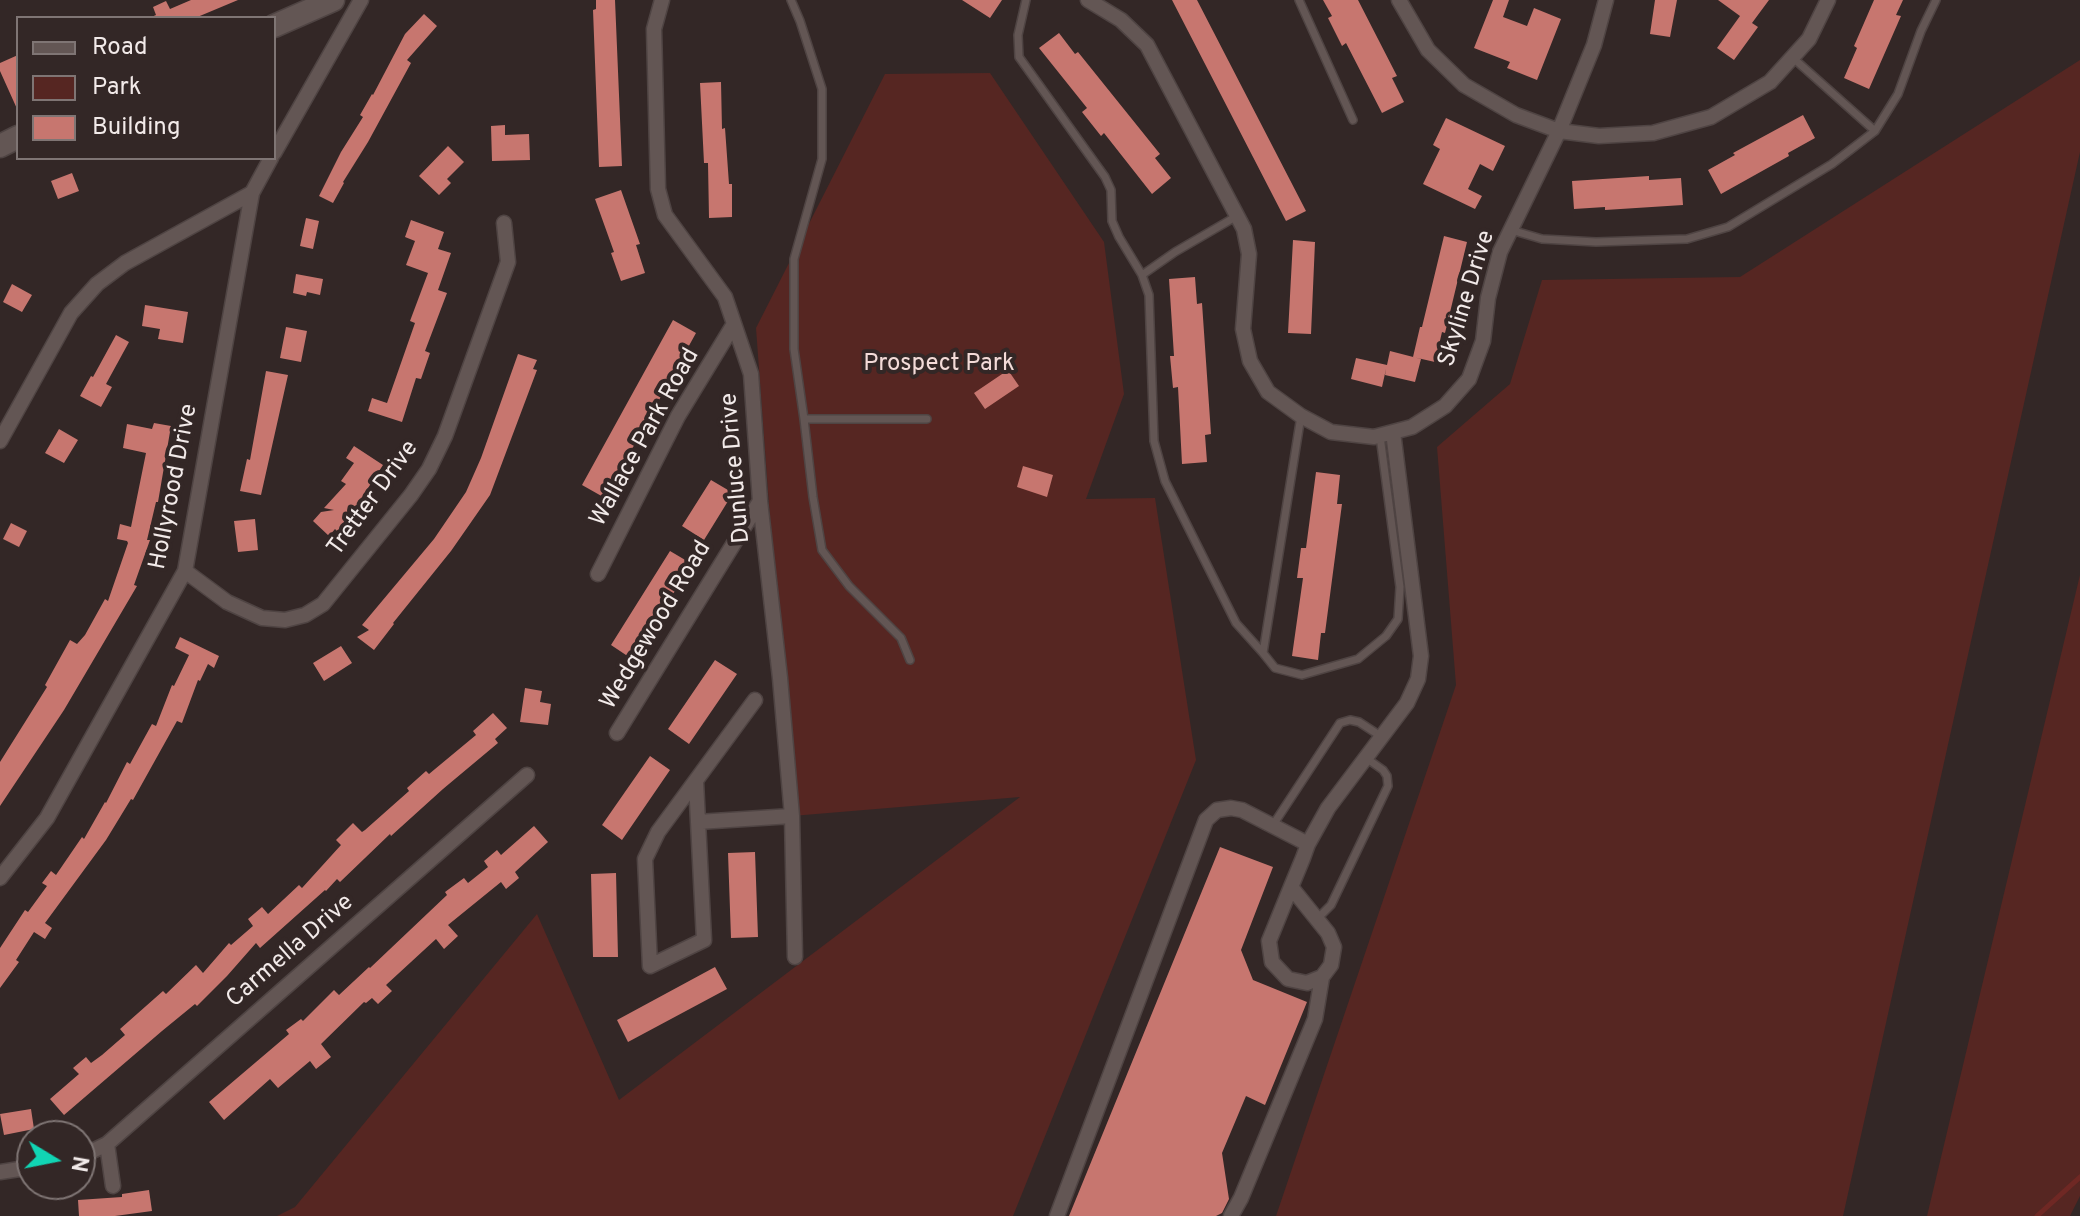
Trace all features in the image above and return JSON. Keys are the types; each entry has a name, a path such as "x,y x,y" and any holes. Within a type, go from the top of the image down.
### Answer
{"street":[{"path":"276,25 333,0"},
{"name":"Hollyrood Drive","path":"276,151 361,0"},
{"name":"Dunluce Drive","path":"662,0 654,29 658,189 665,215 725,297 751,374 760,501 792,816 795,957"},
{"name":"Skyline Drive","path":"1088,0 1121,20 1147,45 1244,229 1249,254 1243,329 1250,361 1268,392 1301,416 1331,432 1374,437 1412,427 1445,406 1469,379 1483,341 1488,298 1500,252 1559,131 1594,45 1606,0"},
{"path":"1399,0 1428,50 1464,85 1516,115 1559,131 1599,136 1653,133 1711,117 1770,82 1809,39 1828,0"},
{"name":"Hollyrood Drive","path":"0,878 47,818 185,571 252,193 271,160"},
{"path":"0,441 71,313 97,284 125,263 252,193"},
{"name":"Tretter Drive","path":"185,571 227,602 262,618 285,620 305,615 323,604 411,495 429,469 445,436 508,262 504,223"},
{"name":"Wallace Park Road","path":"598,574 678,416 734,324"},
{"path":"1322,977 1307,983 1288,979 1272,962 1269,941 1308,844 1328,808 1407,703 1418,679 1421,656 1386,434"},
{"name":"Wedgewood Road","path":"617,733 760,501"},
{"path":"696,782 704,940 650,966 645,859 658,832 755,700"},
{"name":"Carmella Drive","path":"96,1149 107,1144 527,775"},
{"path":"1057,1216 1206,820 1217,810 1242,810 1308,844"},
{"path":"698,822 792,816"},
{"path":"1231,1216 1315,1019 1322,977 1331,965 1334,947 1328,933 1291,887"},
{"path":"107,1144 113,1186"}],"lane":[{"path":"791,0 822,89 822,159 794,259 794,349 822,550 849,586 901,638 910,660"},
{"path":"1026,0 1018,35 1019,57 1105,177 1111,190 1112,221 1142,275 1149,295 1154,441 1165,481 1236,623 1275,668 1302,675 1358,659 1386,636 1398,619 1400,587 1386,434"},
{"path":"1299,0 1353,120"},
{"path":"1511,230 1542,239 1596,242 1687,239 1728,227 1832,164 1875,131 1898,94 1936,0"},
{"path":"1792,57 1875,131"},
{"path":"1142,275 1237,216"},
{"path":"1263,653 1301,416"},
{"path":"804,419 927,419"},
{"path":"1272,826 1340,723 1350,720 1359,722 1382,737"},
{"path":"1317,919 1331,905 1388,786 1383,770 1366,758"}],"green space":[{"path":"2080,60 2080,152 1843,1216 1276,1216 1456,685 1437,447 1510,384 1542,280 1740,277"},
{"name":"Prospect Park","path":"990,73 1104,242 1124,394 1086,499 1155,498 1196,760 1013,1216 277,1216 295,1207 537,914 619,1100 1020,797 792,816 756,328 885,74"},
{"path":"2080,575 2080,1196 2070,1216 1927,1216"}],"building":[{"path":"191,0 238,0 200,16 154,16 156,15 153,7 166,1 170,9"},
{"path":"596,0 615,0 622,166 599,167 593,10 596,9"},
{"path":"962,0 1002,0 990,18"},
{"path":"1172,0 1197,0 1306,211 1286,221"},
{"path":"1323,0 1358,0 1397,76 1392,78 1404,102 1382,113 1346,43 1342,46"},
{"path":"1493,0 1509,0 1503,17 1527,26 1534,8 1561,19 1537,80 1507,68 1510,62 1474,48"},
{"path":"1655,0 1677,0 1670,37 1650,34"},
{"path":"1718,0 1769,0 1752,23 1758,27 1734,60 1717,48 1740,16"},
{"path":"1874,0 1903,0 1896,15 1901,16 1869,89 1844,78"},
{"path":"424,14 437,26 407,60 411,63 333,203 319,196 405,34"},
{"path":"1059,33 1075,54 1078,52 1160,154 1155,158 1171,178 1152,194 1104,133 1101,136 1082,112 1087,108 1039,48"},
{"path":"16,56 16,107 0,71 0,63"},
{"path":"721,82 722,129 725,128 729,184 732,184 732,217 709,218 708,163 704,163 700,83"},
{"path":"1803,115 1815,138 1721,194 1708,170"},
{"path":"1446,118 1505,146 1493,171 1480,164 1468,189 1482,196 1475,209 1423,184 1440,149 1433,145"},
{"path":"505,125 505,135 529,134 530,160 492,161 491,126"},
{"path":"448,146 464,162 447,179 451,183 439,195 419,176"},
{"path":"72,173 79,191 58,199 51,181"},
{"path":"1649,176 1649,180 1681,178 1683,205 1574,209 1572,181"},
{"path":"621,190 640,244 636,245 645,273 621,281 595,199"},
{"path":"306,218 319,221 313,249 300,246"},
{"path":"411,220 444,232 438,249 451,253 438,290 447,293 425,351 430,353 421,379 416,378 402,422 368,411 372,398 387,403 415,323 410,321 428,273 406,265 415,241 405,237"},
{"path":"1444,236 1467,242 1435,362 1413,357"},
{"path":"1293,240 1315,242 1311,334 1288,333"},
{"path":"296,274 323,279 320,295 293,293"},
{"path":"1195,277 1197,304 1202,303 1211,434 1205,435 1207,462 1182,464 1178,387 1173,388 1170,356 1174,356 1169,279"},
{"path":"12,284 32,295 22,312 3,302"},
{"path":"145,305 188,312 183,343 158,339 160,329 142,326"},
{"path":"673,320 696,333 605,498 582,485"},
{"path":"286,327 307,331 301,362 280,358"},
{"path":"116,335 129,342 106,384 112,387 101,407 80,396"},
{"path":"1390,351 1421,359 1415,382 1385,375 1386,369 1382,387 1351,379 1356,358 1387,365"},
{"path":"518,354 537,360 533,369 537,370 490,495 374,650 357,637 369,630 362,625 434,539 466,492"},
{"path":"1008,370 1019,386 985,409 974,393"},
{"path":"266,371 288,375 261,495 240,491 247,459 250,460"},
{"path":"154,423 171,426 158,502 147,540 150,540 134,585 137,586 64,710 0,806 0,762 47,687 45,685 70,640 77,644 105,599 108,601 128,543 117,539 120,524 131,527 146,453 123,448 127,424 152,429"},
{"path":"59,429 78,440 64,463 45,453"},
{"path":"354,446 383,465 355,508 361,507 338,532 335,529 329,536 313,521 321,512 334,510 324,508 346,484 341,481 354,463 346,458"},
{"path":"1023,466 1053,475 1047,497 1017,487"},
{"path":"1316,472 1340,475 1337,504 1342,504 1325,633 1321,633 1318,660 1292,656 1303,578 1297,578 1301,548 1306,548"},
{"path":"711,480 733,493 704,540 682,526"},
{"path":"255,519 258,550 238,552 234,521"},
{"path":"11,523 27,531 19,547 3,539"},
{"path":"670,551 692,564 632,659 611,645"},
{"path":"180,637 219,656 214,668 208,664 198,680 182,723 177,721 133,800 45,923 52,928 45,939 34,932 16,960 19,962 0,988 0,948 25,910 28,912 47,886 42,883 51,871 56,875 82,837 84,839 127,762 130,764 152,724 156,726 172,685 189,655 175,648"},
{"path":"341,646 352,663 324,681 313,663"},
{"path":"715,660 737,674 689,744 668,729"},
{"path":"525,688 542,691 540,702 551,704 548,725 520,722"},
{"path":"493,713 507,728 495,739 498,743 390,834 340,882 337,879 260,948 256,943 197,1006 195,1004 162,1031 64,1115 50,1099 79,1074 73,1068 86,1057 91,1063 102,1055 125,1035 120,1029 163,991 166,994 196,965 203,973 229,943 231,945 253,926 248,919 262,907 268,914 299,885 302,888 341,845 336,840 353,823 362,832 365,830 409,791 407,788 426,771 429,774 476,735 473,731"},
{"path":"650,756 670,770 622,840 602,825"},
{"path":"534,826 548,842 515,872 519,878 506,889 501,882 448,925 458,936 444,949 436,939 386,985 392,991 378,1004 372,998 364,1002 321,1044 331,1057 316,1069 310,1061 278,1088 270,1079 224,1120 209,1102 289,1034 286,1030 301,1019 303,1021 334,990 339,995 370,968 447,895 445,892 464,878 468,883 488,867 484,861 497,850 501,855"},
{"path":"1220,847 1273,867 1241,950 1253,980 1307,1002 1265,1105 1246,1096 1222,1153 1229,1199 1222,1213 1216,1216 1069,1216"},
{"path":"755,852 758,937 731,938 728,853"},
{"path":"616,873 618,957 593,957 591,874"},
{"path":"715,967 727,989 628,1042 617,1020"},
{"path":"31,1109 33,1120 16,1120 16,1133 4,1135 0,1114"},
{"path":"149,1190 152,1211 115,1216 79,1216 78,1200 122,1197 122,1194"}],"waterway":[{"path":"2037,1216 2080,1177"}]}
